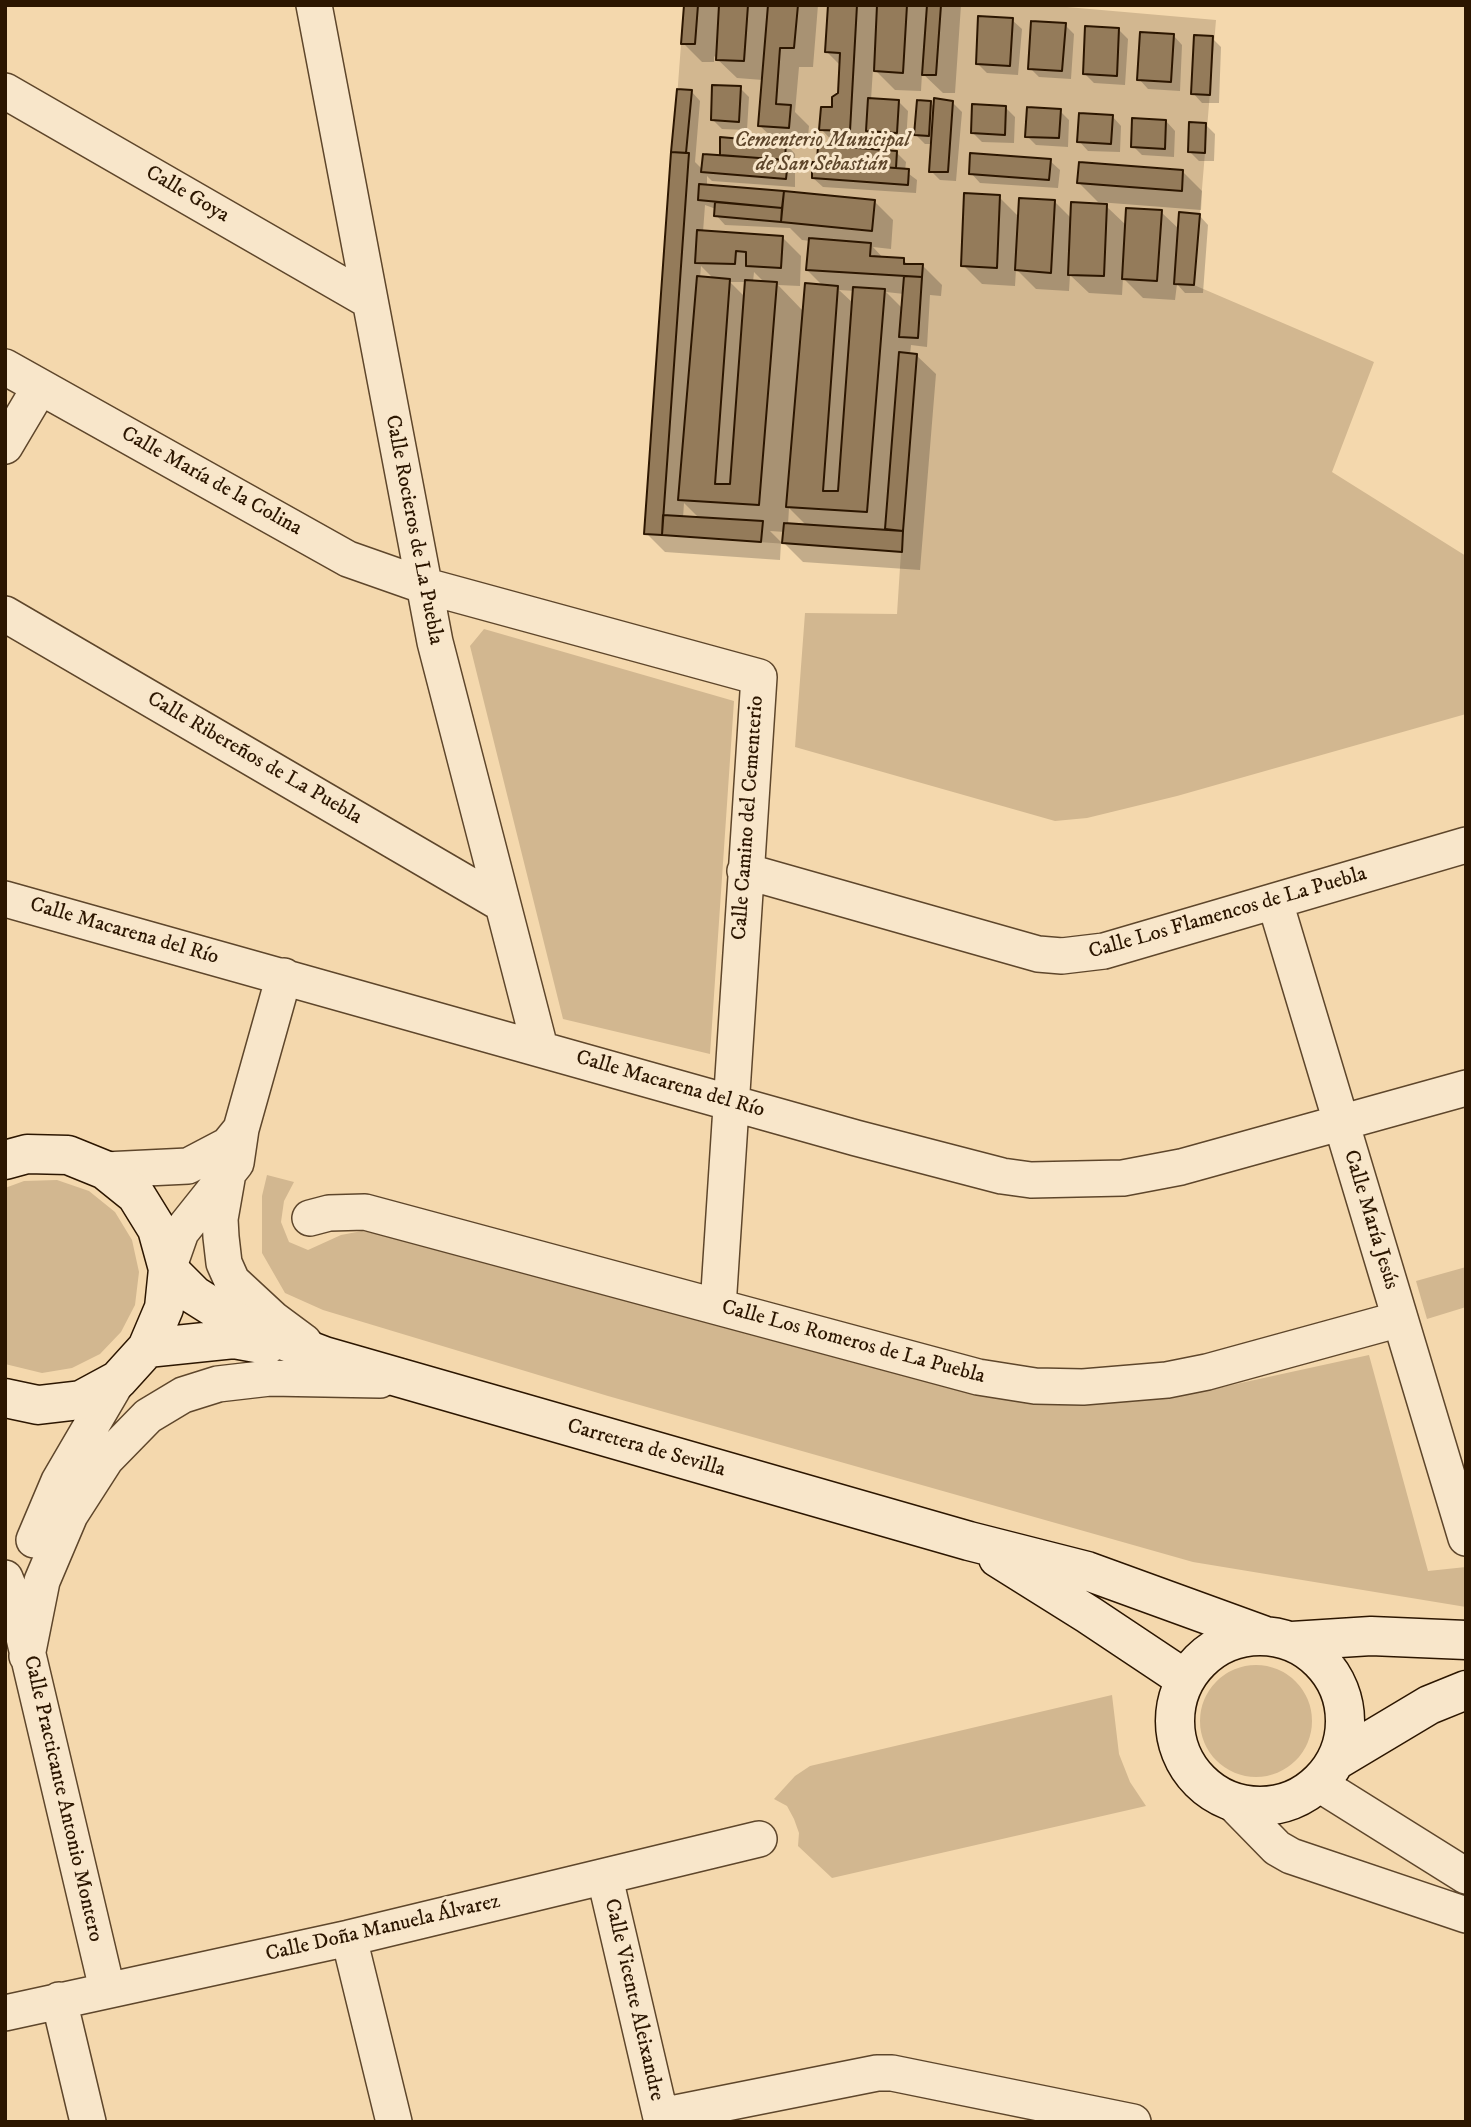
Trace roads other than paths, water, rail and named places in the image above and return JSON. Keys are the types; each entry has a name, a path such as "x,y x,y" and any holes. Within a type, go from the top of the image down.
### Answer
{"main road":[{"name":"Calle Practicante Antonio Montero","path":"5,1398 38,1405 80,1400 118,1380 147,1348 164,1308 168,1269 158,1229 136,1195 105,1170 68,1156 13,1156"},
{"name":"Carretera de Sevilla","path":"168,1269 194,1295 240,1324 324,1356"},
{"name":"Carretera de Sevilla","path":"147,1348 234,1339 324,1356 969,1541 1098,1574 1278,1638 1371,1636 1466,1640"},
{"name":"Carretera de Sevilla","path":"969,1541 1089,1615 1185,1679"},
{"path":"1328,1772 1345,1733 1344,1704 1334,1678 1316,1656 1278,1638 1239,1637 1217,1646 1199,1660 1185,1679 1175,1708 1176,1738 1186,1765 1206,1788 1232,1802 1255,1807 1278,1806 1300,1797 1328,1772 1429,1705 1466,1690"}],"street":[{"name":"Calle Rocieros de La Puebla","path":"314,5 422,585 540,1048"},
{"name":"Calle Goya","path":"5,91 368,300"},
{"name":"Calle María de la Colina","path":"5,367 348,559 422,585"},
{"path":"5,446 40,387"},
{"name":"Calle Camino del Cementerio","path":"422,585 759,677 718,1307"},
{"name":"Calle Ribereños de La Puebla","path":"5,614 502,904"},
{"name":"Calle Los Flamencos de La Puebla","path":"745,872 1038,954 1062,956 1104,951 1466,845"},
{"name":"Calle Macarena del Río","path":"5,899 731,1103 1002,1176 1031,1181 1072,1182 1135,1176 1242,1152 1466,1088"},
{"name":"Calle María Jesús","path":"1275,902 1466,1538"},
{"path":"168,1269 181,1232 227,1179 236,1163 240,1129 284,976"},
{"path":"105,1170 188,1166 228,1145 240,1129"},
{"path":"227,1179 222,1201 221,1237 224,1263 232,1281 272,1319 324,1356"},
{"name":"Calle Los Romeros de La Puebla","path":"310,1218 329,1213 365,1212 978,1377 1035,1386 1128,1384 1207,1372 1400,1319"},
{"path":"27,1656 42,1581 70,1515 106,1459 148,1416 183,1395 218,1384 271,1378 414,1381"},
{"name":"Calle Practicante Antonio Montero","path":"107,1989 20,1696 27,1656 9,1598 49,1504 118,1380"},
{"path":"1328,1772 1466,1876"},
{"path":"1232,1802 1277,1848 1291,1856 1466,1914"},
{"name":"Calle Doña Manuela Álvarez","path":"5,2014 107,1989 349,1938 759,1839"},
{"name":"Calle Vicente Aleixandre","path":"605,1878 661,2119"},
{"path":"349,1938 394,2122"},
{"path":"59,2000 88,2122"},
{"path":"661,2119 877,2073 892,2073 1133,2122"}],"park label":[{"name":"Cementerio Municipal de San Sebastián","path":"822,154"}]}
